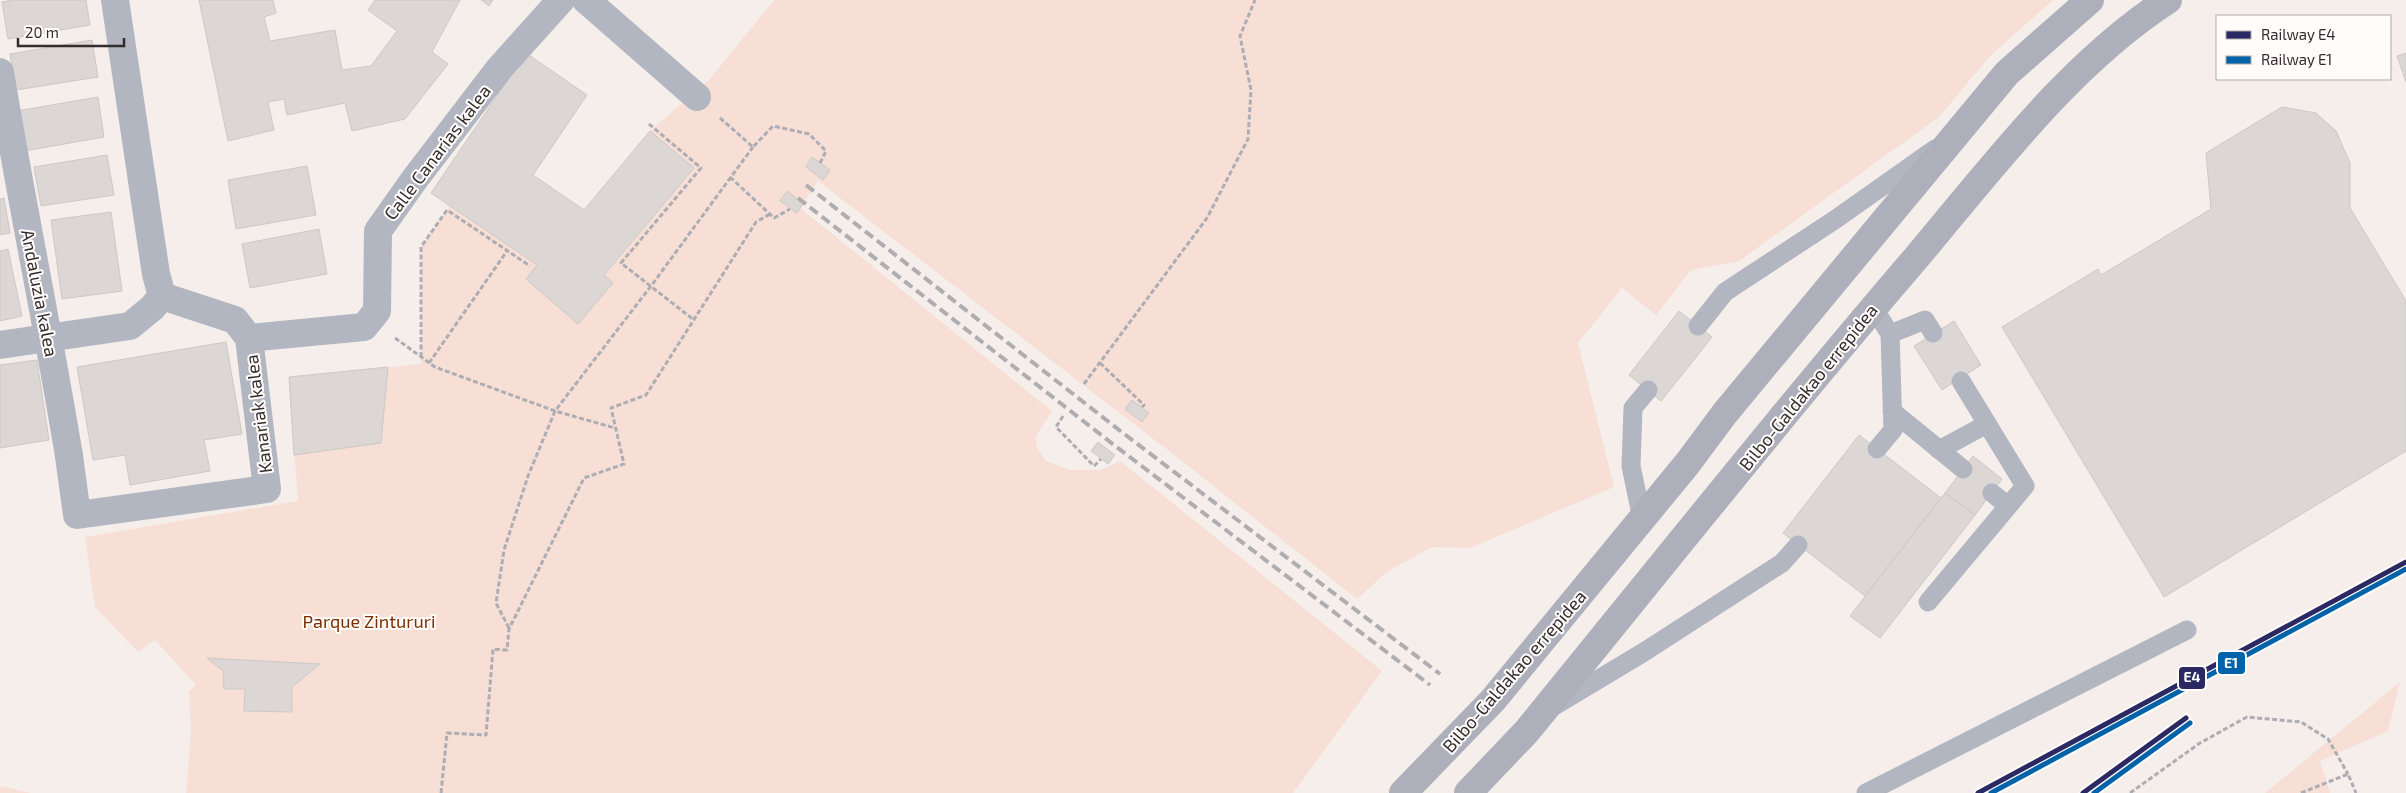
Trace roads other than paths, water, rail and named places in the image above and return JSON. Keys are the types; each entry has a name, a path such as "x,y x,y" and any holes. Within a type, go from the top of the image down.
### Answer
{"highway":[{"name":"Bilbo-Galdakao errepidea","path":"1403,793 1493,700 1642,519 1724,413 2007,73 2090,0"},
{"name":"Bilbo-Galdakao errepidea","path":"1468,793 1540,714 1873,307 2037,115 2102,52 2168,0"}],"street":[{"path":"0,345 50,336 130,326 152,308 162,296 156,274 115,0"},
{"name":"Calle Canarias kalea","path":"249,338 364,328 377,311 378,231 414,180 499,69 560,0"},
{"path":"586,0 697,97"},
{"name":"Andaluzia kalea","path":"0,72 21,199 50,336 77,515"},
{"name":"Kanariak kalea","path":"77,515 267,489 249,338 235,320 162,296"}],"lane":[{"path":"1698,326 1725,292 1836,219 1958,132"},
{"path":"1873,307 1890,334 1893,430 1877,449"},
{"path":"1890,334 1926,320 1933,333"},
{"path":"1928,602 2025,486 1961,381"},
{"path":"1642,519 1631,466 1633,408 1648,390"},
{"path":"1892,411 1963,469"},
{"path":"1940,450 1987,424"},
{"path":"1992,493 2008,506"},
{"path":"1540,714 1644,652 1782,564 1798,544"},
{"path":"1866,793 2187,630"}],"railway":[{"path":"806,185 1123,433 1440,674"},
{"path":"798,198 1114,445 1430,685"}],"rail line":[{"name":"E4","path":"1978,793 2406,562"},
{"name":"E1","path":"1991,793 2406,569"},
{"name":"E4","path":"2083,793 2186,718"},
{"name":"E1","path":"2094,793 2190,723"}],"park label":[{"name":"Parque Zintururi","path":"369,621"}]}
